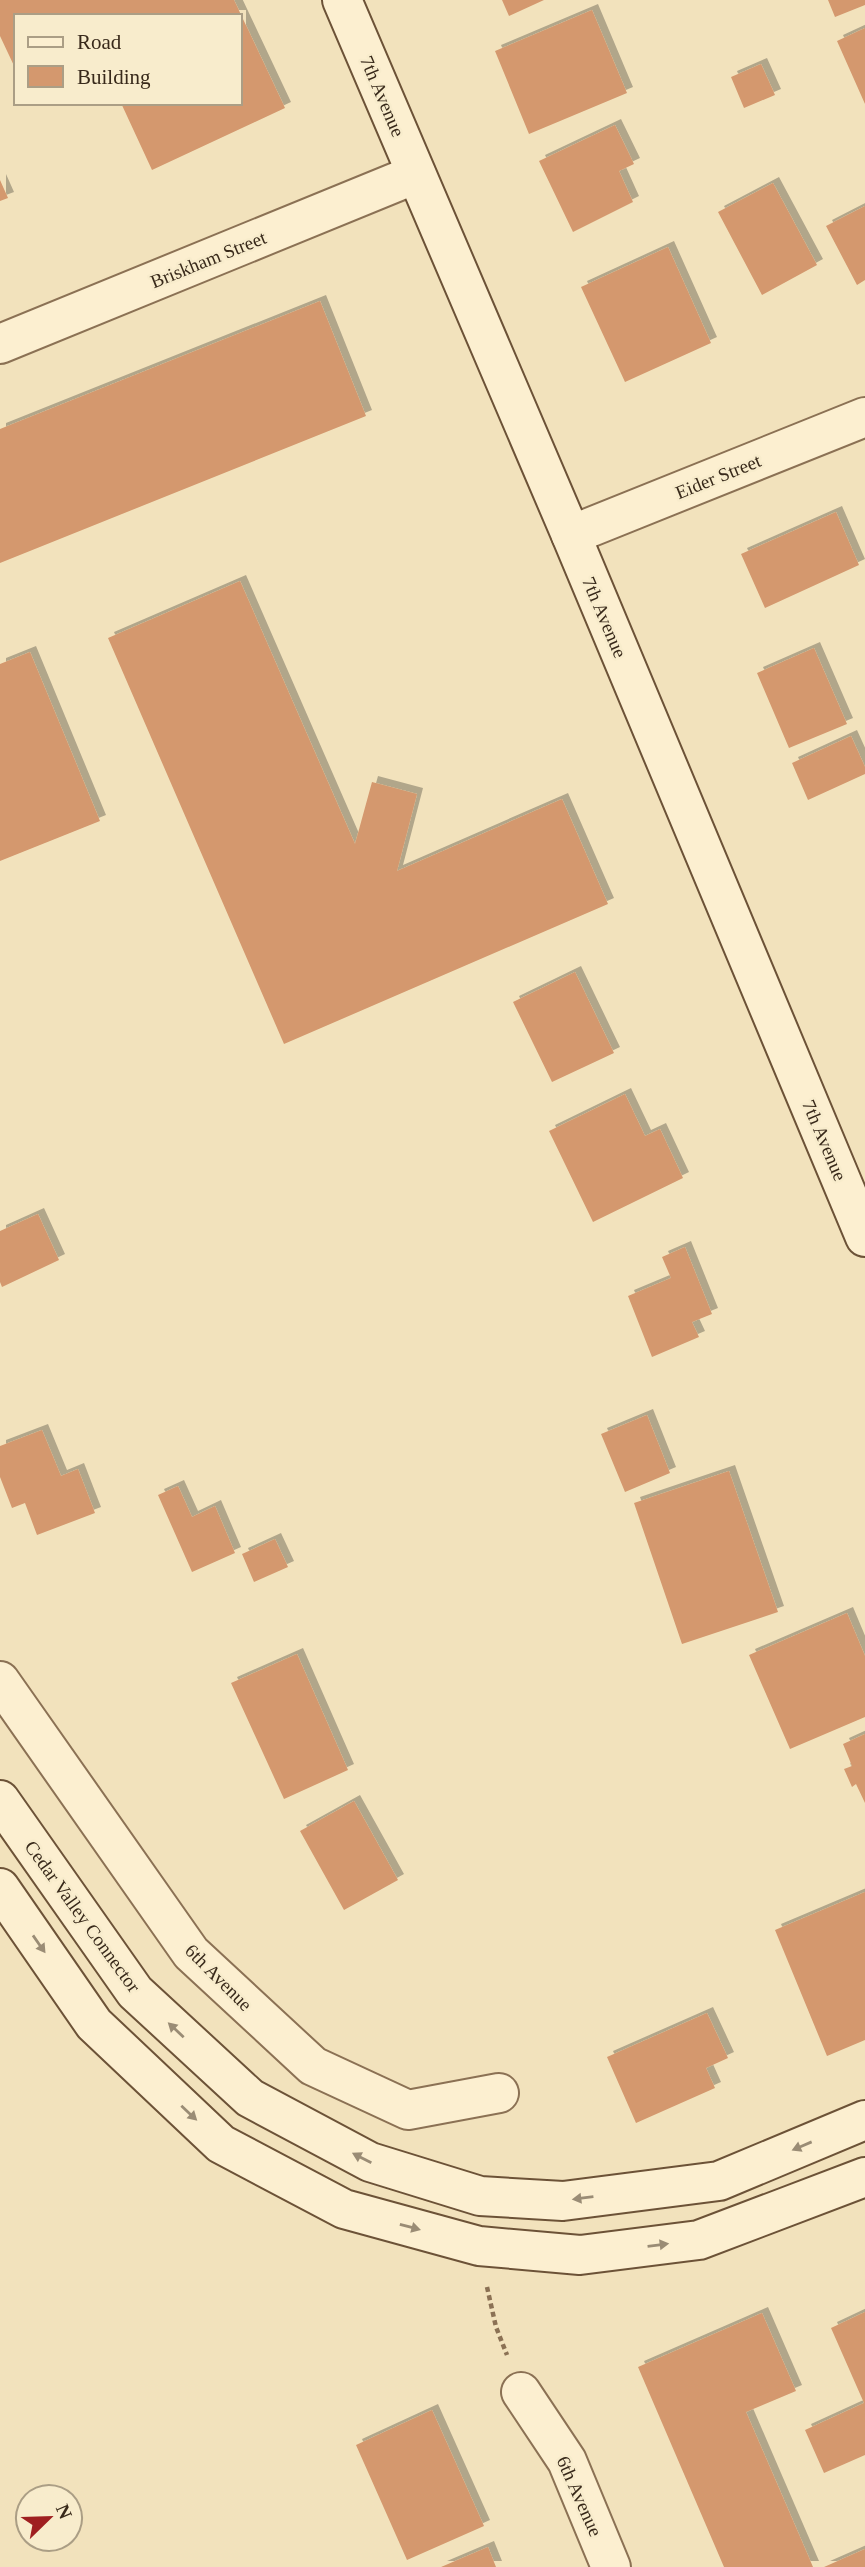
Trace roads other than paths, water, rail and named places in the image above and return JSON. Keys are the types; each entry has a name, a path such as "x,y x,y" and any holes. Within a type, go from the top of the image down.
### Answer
{"street":[{"name":"7th Avenue","path":"342,0 571,535 865,1237"},
{"name":"Briskham Street","path":"0,344 416,174"},
{"name":"Eider Street","path":"571,535 865,417"},
{"name":"6th Avenue","path":"0,1681 191,1953 313,2066 408,2110 499,2092"},
{"name":"Cedar Valley Connector","path":"0,1800 135,1992 250,2098 370,2162 480,2196 563,2200 719,2181 865,2120"},
{"path":"0,1888 94,2024 221,2144 344,2209 479,2246 580,2255 699,2240 865,2177"},
{"name":"6th Avenue","path":"521,2392 567,2461 611,2567"}]}
